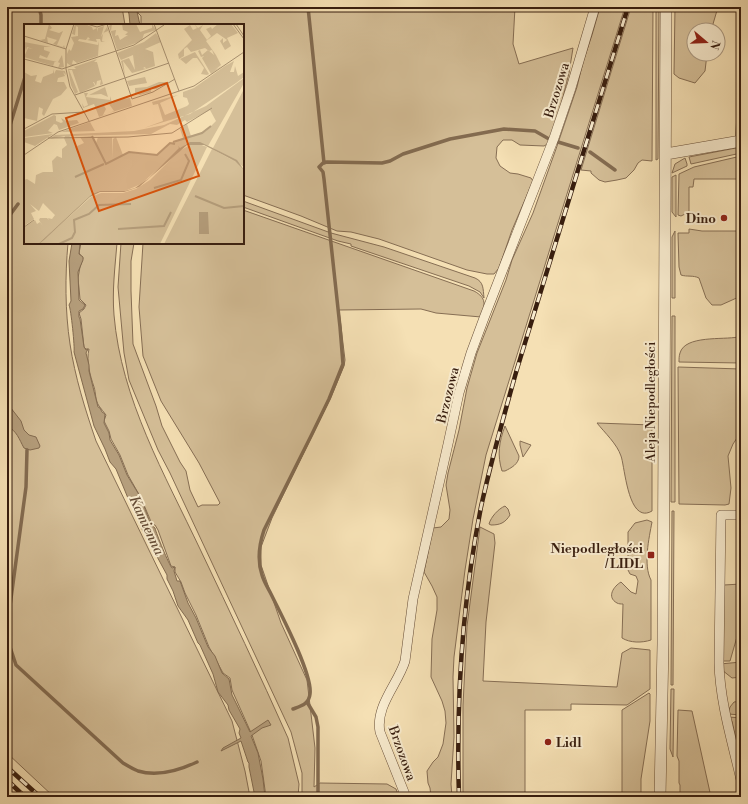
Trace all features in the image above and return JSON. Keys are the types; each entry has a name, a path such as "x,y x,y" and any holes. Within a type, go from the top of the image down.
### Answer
{"street":[{"name":"Brzozowa","path":"406,797 380,732 380,715 388,695 402,670 413,599 459,393 471,353 504,264 554,138 571,88 595,7"},
{"name":"Aleja Niepodległości","path":"660,797 663,644 666,7"},
{"path":"666,154 740,142 741,123"},
{"path":"741,515 721,515 719,680 741,780"}],"shaded area":[{"path":"7,7 122,7 125,24 24,24 24,244 68,244 66,294 68,332 72,356 84,405 96,441 232,721 250,797 54,797 7,753"},
{"path":"138,7 515,7 513,44 519,64 573,48 569,73 556,125 549,143 544,146 520,145 512,140 503,140 497,147 496,158 500,166 510,173 531,178 533,181 512,230 499,268 494,274 467,270 379,239 351,232 337,231 244,195 244,24 141,24 141,16 138,13"},
{"path":"600,7 625,7 486,455 473,519 454,657 452,797 431,797 427,771 438,757 443,744 446,723 442,701 431,677 432,639 437,610 437,597 424,572 433,528 441,527 449,519 450,510 446,485 448,473 459,430 467,388 477,353 506,280 512,260 533,213 556,149 577,87"},
{"path":"631,7 653,7 652,161 642,160 626,178 605,182 599,180 591,173 591,171 581,170"},
{"path":"656,7 659,7 658,159 656,160"},
{"path":"675,7 718,7 714,22 686,22 686,62 706,62 705,71 695,83 679,78 674,74"},
{"path":"741,147 741,153 691,164 689,157"},
{"path":"741,156 741,179 694,179 693,187 689,187 689,215 678,215 679,174 694,167"},
{"path":"685,158 687,166 672,173 675,164"},
{"path":"676,175 676,217 672,212 672,177"},
{"path":"244,201 331,233 384,247 475,278 482,284 484,298 480,292 469,286 351,246 351,244 338,241 244,207"},
{"path":"244,210 474,291 483,299 484,305 481,317 436,313 421,309 339,310 345,360 344,366 331,397 272,518 261,547 261,565 281,623 307,680 315,748 314,787 320,783 387,784 396,789 399,797 302,797 302,773 291,732 158,450 129,380 124,353 118,287 121,244 134,244 131,261 133,344 162,426 186,471 190,490 198,507 202,505 218,505 220,503 199,463 161,401 143,356 139,307 143,244 244,244"},
{"path":"689,229 702,231 741,231 741,296 721,305 712,305 706,298 699,278 681,275 679,267 678,233 689,233"},
{"path":"675,231 675,298 672,298 672,237"},
{"path":"81,244 117,244 113,306 118,346 125,377 146,436 159,465 234,620 288,738 299,784 298,797 266,797 261,761 252,735 232,690 230,678 223,673 209,647 196,615 175,572 175,567 171,566 158,530 155,525 152,524 141,498 111,439 104,421 106,415 96,399 95,389 89,368 89,349 84,347 79,313 86,305 80,299 78,278 83,258 79,253"},
{"path":"672,316 675,316 675,502 671,502"},
{"path":"741,332 741,363 679,362 679,356 683,347 689,343 705,339 738,337"},
{"path":"678,367 741,369 741,414 739,435 728,456 731,488 729,504 679,504"},
{"path":"597,423 652,425 652,511 644,513 638,510 633,503 626,482 621,456 614,443"},
{"path":"505,426 519,459 510,469 502,471 499,448"},
{"path":"520,441 531,445 523,457 520,445"},
{"path":"505,506 510,515 506,520 497,525 489,524 495,514"},
{"path":"672,511 674,511 673,685 671,685"},
{"path":"647,520 652,522 647,559 647,567 651,580 651,640 644,642 632,642 622,638 623,604 614,601 612,598 612,592 621,582 631,592 636,594 638,581 636,576 630,574 628,570 628,532 635,523"},
{"path":"480,527 494,534 495,543 486,622 483,681 617,687 622,653 631,648 650,650 650,689 627,705 571,704 571,710 525,710 525,797 463,797 463,705 467,626"},
{"path":"741,584 741,623 730,661 722,661 724,585"},
{"path":"741,662 741,677 732,678 722,670 720,664"},
{"path":"671,689 674,689 673,757 670,749"},
{"path":"649,693 650,721 641,779 641,797 622,797 622,710"},
{"path":"741,701 741,715 728,714 730,707 734,702"},
{"path":"678,710 692,711 711,797 680,796 679,761 677,756"},
{"path":"729,717 741,718 741,762 732,721"}],"water":[{"path":"127,7 136,7 140,24 130,24"},
{"name":"Kamienna","path":"72,244 80,244 79,254 83,257 83,260 78,272 79,300 85,305 83,309 79,311 79,317 84,347 86,350 88,349 86,353 89,371 98,407 105,414 104,423 109,433 110,440 119,455 127,475 141,498 151,525 155,528 170,566 172,568 175,567 174,571 177,581 180,581 188,603 208,647 215,656 222,673 229,679 232,695 250,732 268,720 271,725 262,728 251,736 258,753 265,797 255,797 249,763 241,741 221,751 223,748 241,738 239,733 240,729 229,710 228,705 218,692 213,674 200,645 188,620 178,606 167,579 167,575 142,529 116,469 110,462 94,426 74,352 73,328 69,305 71,301 69,261"},
{"path":"7,403 21,421 24,430 29,435 36,437 40,446 39,448 30,450 24,448 19,438 7,426"}],"waterway":[{"path":"39,7 41,24"},
{"path":"308,7 324,163"},
{"path":"7,135 24,80"},
{"path":"293,709 299,707 308,700 310,685 302,659 263,578 260,569 259,552 264,530 329,399 343,364 324,179 323,172 319,167 323,163 327,162 382,163 390,161 403,154 450,139 504,129 535,131 549,139"},
{"path":"558,142 578,148"},
{"path":"590,152 615,170"},
{"path":"7,219 18,204"},
{"path":"27,450 26,487 7,628 8,641 16,665 123,763 132,768 145,773 161,773 183,768 197,762"},
{"path":"307,702 316,717 318,727 318,797"}],"railway":[{"path":"459,797 458,724 462,652 469,579 481,507 493,455 517,369 628,7"},
{"path":"7,767 40,797"},
{"path":"7,780 25,797"},
{"path":"7,791 12,797"}],"place":[{"name":"Dino","path":"724,218"},
{"name":"Niepodległości / LIDL","path":"651,555"},
{"name":"Lidl","path":"548,742"}]}
